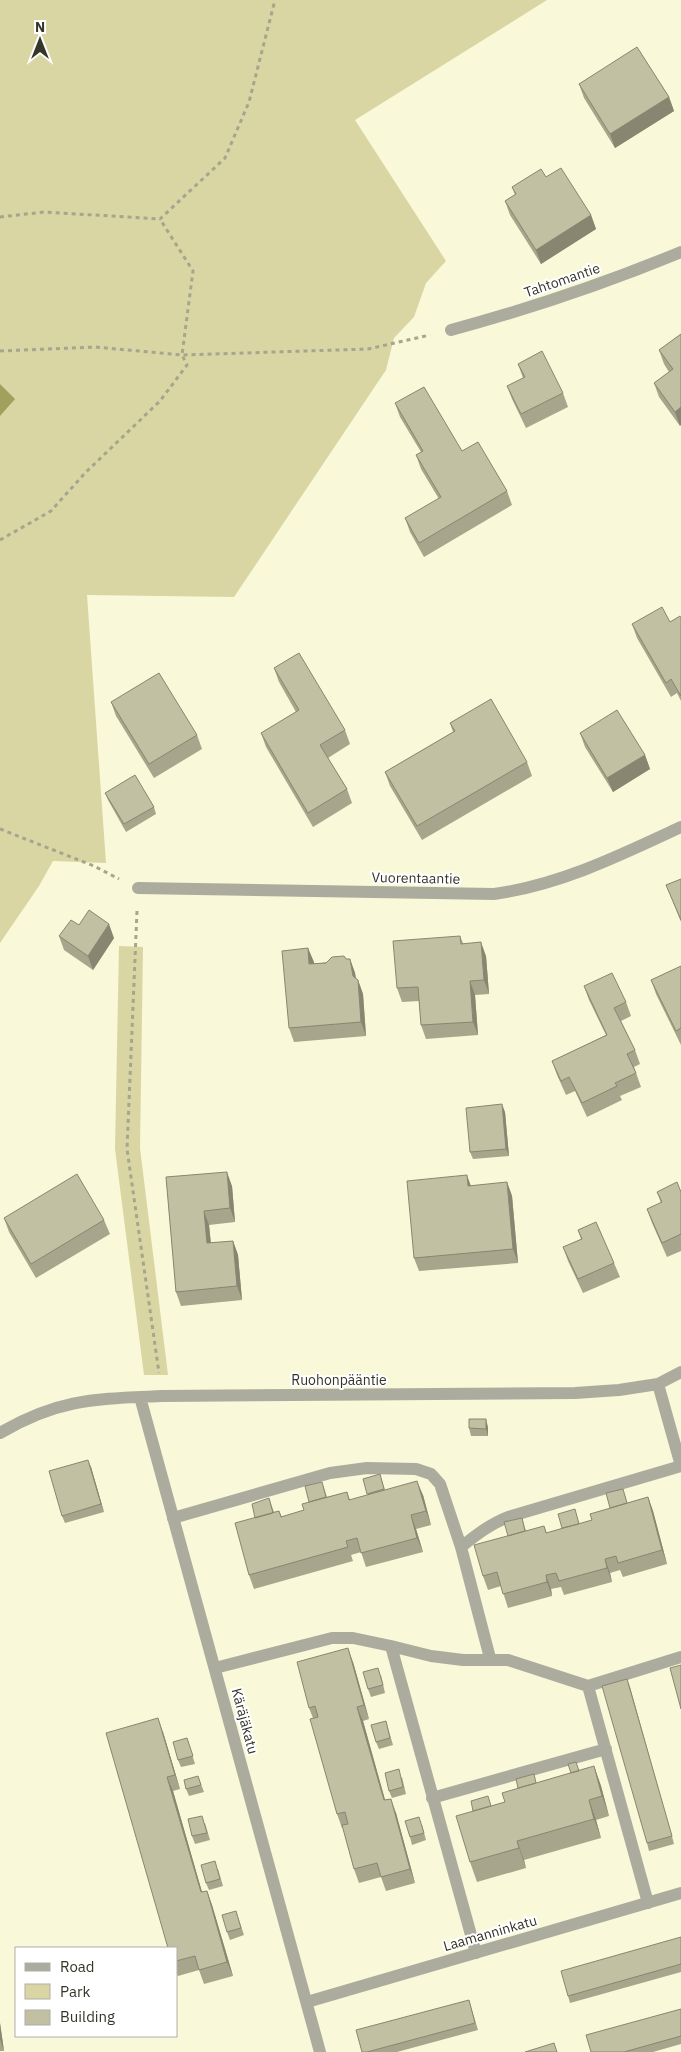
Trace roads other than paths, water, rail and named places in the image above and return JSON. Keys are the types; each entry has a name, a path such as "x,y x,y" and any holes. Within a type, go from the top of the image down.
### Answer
{"street":[{"name":"Tahtomantie","path":"450,330 574,293 681,252"},
{"name":"Vuorentaantie","path":"138,888 494,894 523,890 550,883 620,855 681,827"},
{"name":"Ruohonpääntie","path":"0,1433 28,1418 57,1407 103,1398 575,1393 619,1390 658,1384 681,1372"},
{"path":"461,1547 494,1522 681,1466 658,1384"},
{"name":"Käräjäkatu","path":"140,1397 320,2052"},
{"path":"173,1518 330,1473 367,1468 416,1469 431,1474 440,1484 461,1547 490,1658"},
{"path":"214,1668 332,1638 352,1638 431,1656 463,1660 490,1658 508,1660 588,1686 681,1656"},
{"path":"391,1646 476,1953"},
{"path":"588,1686 648,1903"},
{"path":"432,1798 606,1749"},
{"name":"Laamanninkatu","path":"307,2002 681,1893"}]}
